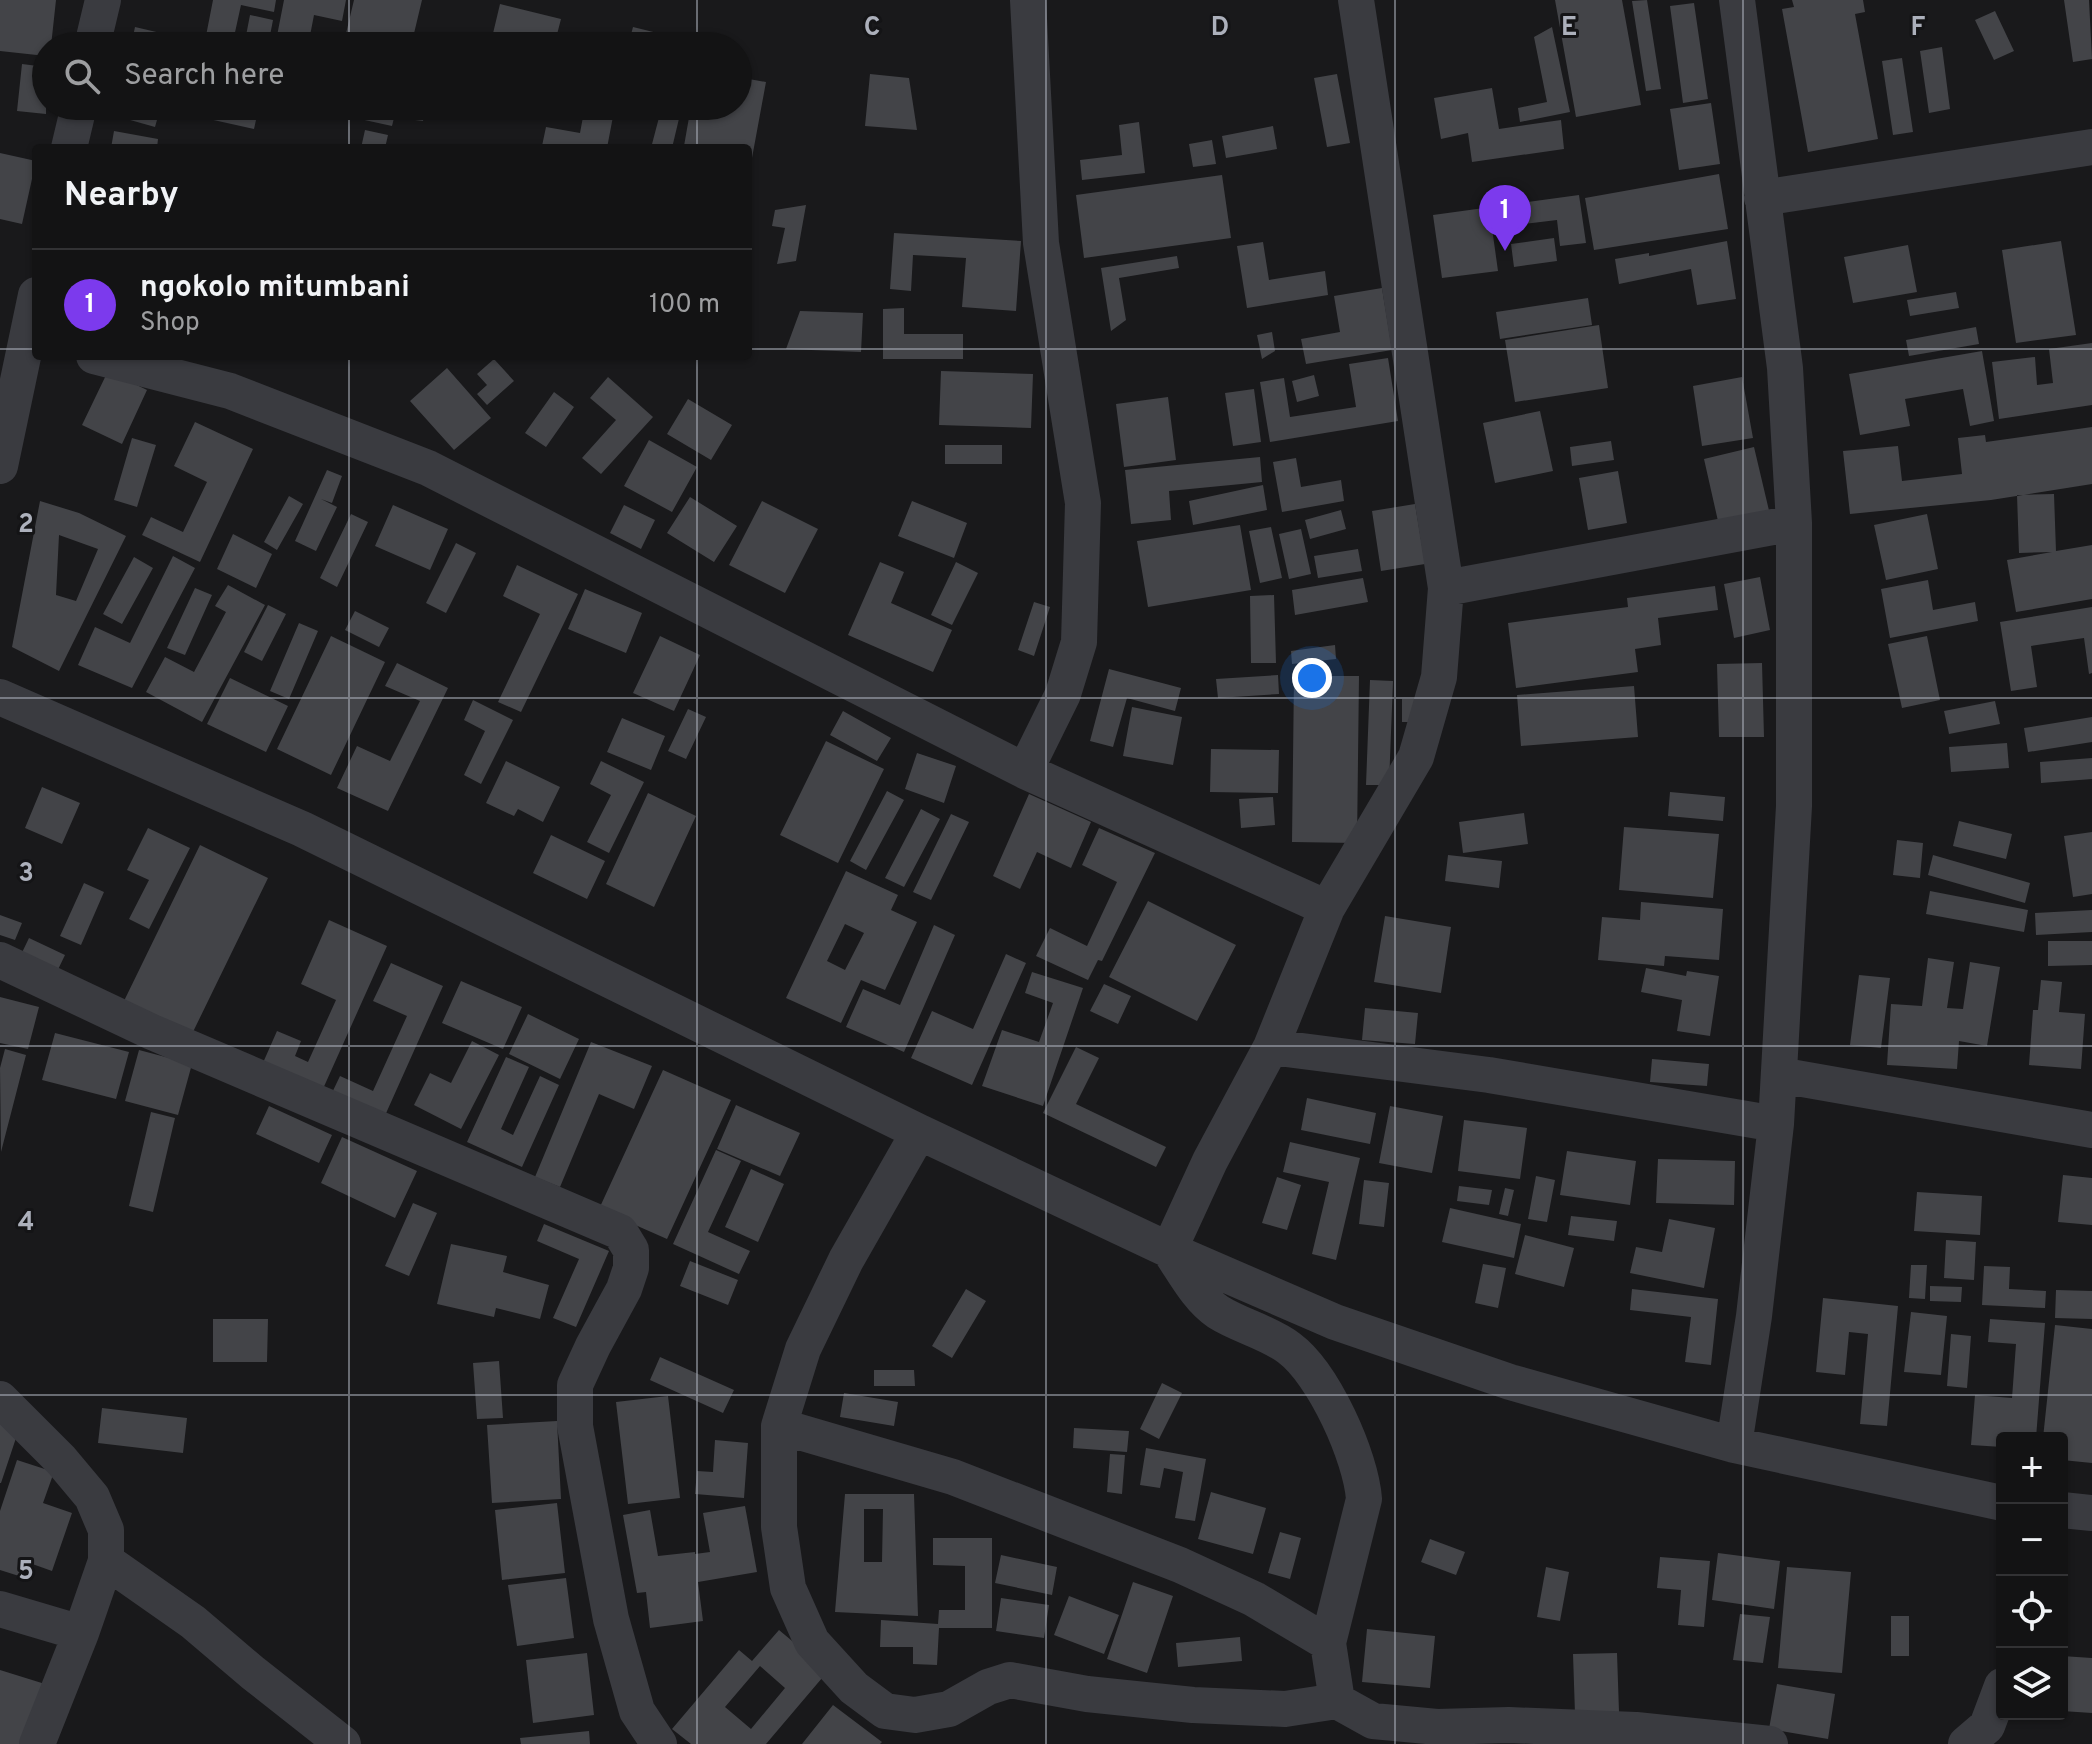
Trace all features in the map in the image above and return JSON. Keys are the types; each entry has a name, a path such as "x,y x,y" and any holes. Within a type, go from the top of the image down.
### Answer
{"street":[{"path":"95,32 103,0"},
{"path":"1025,771 1063,694 1079,642 1083,503 1041,243 1028,0"},
{"path":"1169,1250 1210,1161 1271,1047 1327,908 1416,757 1439,677 1446,588 1356,0"},
{"path":"1734,1445 1754,1316 1776,1124 1794,806 1794,523 1785,368 1737,0"},
{"path":"70,144 76,120"},
{"path":"1762,198 2092,147"},
{"path":"0,466 31,340"},
{"path":"110,360 230,391 428,468 1025,771 1327,908"},
{"path":"1446,588 1794,523"},
{"path":"0,697 302,829 919,1132 1169,1250 1335,1322 1510,1382 1734,1445 1996,1502"},
{"path":"0,960 152,1032 620,1232 631,1250 631,1268 624,1289 575,1385 575,1426 611,1619 637,1711 659,1744"},
{"path":"1271,1047 1489,1075 1776,1124"},
{"path":"1779,1075 2092,1130"},
{"path":"919,1132 846,1260 803,1349 779,1426 779,1527 788,1588 812,1642 854,1688 885,1711 929,1714 949,1709 988,1687 1010,1680 1087,1694 1193,1705 1285,1709 1337,1701 1373,1721 1437,1727 1509,1725 1636,1730 1770,1744"},
{"path":"1169,1250 1197,1291 1216,1311 1290,1349 1319,1383 1363,1482 1364,1499 1328,1643 1337,1701"},
{"path":"0,1399 61,1460 92,1497 106,1530 106,1561 37,1744"},
{"path":"779,1426 953,1477 1180,1565 1254,1599 1328,1643"},
{"path":"2068,1511 2092,1513"},
{"path":"106,1561 193,1622 343,1744"},
{"path":"0,1609 81,1633"},
{"path":"1966,1744 1987,1726 1996,1702"}],"building":[{"path":"0,0 56,0 53,32 32,32 32,54 0,51"},
{"path":"213,0 276,0 274,12 241,5 235,32 207,32"},
{"path":"284,0 346,0 342,21 314,15 311,32 278,32"},
{"path":"354,0 422,0 414,32 346,32"},
{"path":"1555,0 1622,0 1641,105 1576,117"},
{"path":"1647,0 1661,89 1646,91 1632,1"},
{"path":"1792,0 1863,0 1865,12 1855,14 1878,139 1808,152 1782,9 1794,7"},
{"path":"2064,0 2089,0 2092,59 2073,62"},
{"path":"1694,3 1708,99 1683,103 1670,6"},
{"path":"500,4 561,19 558,32 493,32"},
{"path":"1995,11 2014,51 1994,60 1975,20"},
{"path":"250,15 273,20 271,32 247,32"},
{"path":"135,27 156,32 134,32"},
{"path":"633,27 653,32 632,32"},
{"path":"1552,27 1570,112 1520,122 1518,108 1547,102 1534,37"},
{"path":"1942,47 1950,109 1929,113 1920,51"},
{"path":"1902,58 1913,132 1893,135 1882,61"},
{"path":"22,64 32,65 32,113 17,111"},
{"path":"870,74 909,78 917,130 865,126"},
{"path":"1337,74 1350,143 1327,147 1314,78"},
{"path":"752,80 766,82 752,158 752,144 684,144 689,120 752,120"},
{"path":"1492,88 1499,129 1561,120 1564,149 1472,162 1468,133 1441,139 1434,98"},
{"path":"1711,103 1720,164 1679,170 1670,109"},
{"path":"130,120 157,120 155,127"},
{"path":"214,120 256,120 254,129"},
{"path":"365,120 394,120 392,126"},
{"path":"582,120 612,120 608,144 542,144 546,127 580,133"},
{"path":"658,120 679,120 673,144 652,144"},
{"path":"1139,122 1145,173 1082,180 1080,160 1122,155 1119,125"},
{"path":"1273,126 1277,149 1226,158 1222,136"},
{"path":"365,130 388,135 386,144 362,144"},
{"path":"114,131 158,139 157,144 112,144"},
{"path":"1212,140 1216,164 1193,167 1189,144"},
{"path":"0,153 32,160 32,179 22,224 0,219"},
{"path":"1719,174 1728,229 1594,250 1585,198"},
{"path":"1222,175 1231,238 1084,258 1076,195"},
{"path":"1579,195 1586,243 1560,246 1557,220 1492,228 1498,271 1442,278 1433,215"},
{"path":"806,205 796,261 777,264 785,228 772,226 775,210"},
{"path":"894,233 1021,241 1016,311 962,307 966,258 913,255 911,291 890,289"},
{"path":"1554,238 1557,261 1514,267 1511,244"},
{"path":"1727,241 1736,299 1697,305 1691,269 1619,284 1615,259 1649,253 1649,256"},
{"path":"2061,241 2076,335 2016,343 2002,250"},
{"path":"1263,242 1269,280 1325,271 1328,295 1247,308 1237,246"},
{"path":"1908,245 1917,292 1853,303 1844,257"},
{"path":"1177,256 1179,268 1119,278 1126,320 1111,331 1101,268"},
{"path":"1382,288 1392,350 1306,364 1301,339 1340,332 1334,296"},
{"path":"1956,292 1959,308 1910,316 1907,300"},
{"path":"1588,298 1592,325 1500,339 1496,312"},
{"path":"904,308 904,334 963,334 963,359 883,359 883,309"},
{"path":"800,311 863,313 861,352 786,349"},
{"path":"1599,325 1608,388 1515,402 1505,340"},
{"path":"1976,327 1979,344 1909,356 1906,340"},
{"path":"1272,332 1275,351 1262,359 1257,335"},
{"path":"2092,343 2092,405 1999,419 1992,362 2035,357 2037,385 2053,383 2049,349"},
{"path":"1982,351 1994,421 1970,426 1963,389 1905,399 1910,426 1860,435 1849,374"},
{"path":"1388,358 1398,421 1270,442 1260,382 1284,378 1290,417 1356,407 1349,364"},
{"path":"495,360 514,381 487,405 477,394 487,385 477,374"},
{"path":"447,368 491,418 454,450 410,401"},
{"path":"108,371 147,390 122,444 82,425"},
{"path":"941,371 1033,374 1031,428 939,425"},
{"path":"1314,375 1319,396 1297,402 1292,381"},
{"path":"608,377 653,417 601,474 582,458 616,420 590,398"},
{"path":"1742,377 1753,438 1702,446 1693,386"},
{"path":"1254,389 1261,442 1233,446 1225,393"},
{"path":"554,392 574,407 546,447 525,433"},
{"path":"1168,397 1176,460 1124,467 1116,404"},
{"path":"688,399 732,425 711,460 667,434"},
{"path":"1540,411 1553,471 1495,483 1483,423"},
{"path":"195,422 253,449 200,562 142,535 151,517 183,532 207,482 174,466"},
{"path":"2092,427 2092,484 1991,500 1850,514 1843,451 1898,446 1902,481 1962,474 1958,438 1985,435 1986,442"},
{"path":"132,438 156,445 137,507 114,500"},
{"path":"649,440 697,467 672,512 624,486"},
{"path":"1611,441 1614,460 1572,466 1570,447"},
{"path":"945,445 1002,445 1002,464 945,464"},
{"path":"1754,447 1771,519 1720,530 1704,459"},
{"path":"1260,457 1262,482 1169,491 1171,520 1131,524 1125,470"},
{"path":"1296,458 1301,487 1341,480 1344,501 1282,512 1273,462"},
{"path":"327,470 342,476 332,503 321,499 337,507 316,551 295,541"},
{"path":"1618,471 1627,523 1588,530 1579,478"},
{"path":"1263,485 1267,510 1193,525 1189,501"},
{"path":"2054,494 2056,551 2092,545 2092,599 2016,612 2007,560 2052,552 2019,553 2017,495"},
{"path":"289,496 303,504 277,550 264,542"},
{"path":"690,497 737,526 714,562 667,533"},
{"path":"40,501 79,513 126,536 59,671 12,647","holes":["59,535 98,549 76,601 56,595"]},
{"path":"762,501 818,529 785,593 729,565"},
{"path":"912,501 967,523 954,558 898,536"},
{"path":"1415,504 1425,564 1381,571 1372,511"},
{"path":"393,505 448,529 430,570 375,546"},
{"path":"624,505 655,520 641,549 610,533"},
{"path":"1341,510 1346,529 1310,539 1305,520"},
{"path":"351,514 368,522 337,587 320,578"},
{"path":"1927,514 1938,569 1886,580 1874,525"},
{"path":"1240,525 1251,590 1148,607 1137,541"},
{"path":"1271,527 1282,578 1260,583 1249,531"},
{"path":"1301,529 1311,574 1289,579 1279,534"},
{"path":"233,534 272,554 256,588 217,569"},
{"path":"456,543 476,553 446,613 426,603"},
{"path":"1358,549 1362,571 1318,578 1314,556"},
{"path":"173,556 195,568 132,688 78,665 95,627 130,643"},
{"path":"134,557 153,568 122,624 103,614"},
{"path":"880,562 904,572 891,603 952,630 933,672 848,635"},
{"path":"956,562 978,573 952,625 931,615"},
{"path":"517,565 578,594 521,712 498,702 540,614 503,596"},
{"path":"1760,577 1770,630 1734,638 1724,584"},
{"path":"1363,578 1368,602 1295,615 1292,590"},
{"path":"1928,580 1933,610 1975,602 1978,621 1890,638 1881,589"},
{"path":"228,585 265,605 202,722 146,692 165,657 194,672 226,612 215,606"},
{"path":"1715,586 1718,610 1658,618 1661,645 1635,649 1638,672 1516,688 1508,623 1628,607 1627,598"},
{"path":"195,588 212,595 185,655 167,648"},
{"path":"585,589 642,613 626,653 568,629"},
{"path":"1274,595 1276,663 1251,663 1250,596"},
{"path":"1034,602 1050,607 1034,656 1018,650"},
{"path":"268,605 286,614 262,661 244,652"},
{"path":"2092,607 2092,673 2089,674 2084,638 2031,646 2037,687 2011,691 2000,622"},
{"path":"355,611 389,628 379,647 345,630"},
{"path":"299,623 318,631 289,699 270,691"},
{"path":"331,636 385,662 331,775 277,749"},
{"path":"660,636 700,655 674,711 633,693"},
{"path":"1927,636 1940,700 1902,708 1888,644"},
{"path":"1335,645 1336,659 1292,664 1291,651"},
{"path":"397,663 448,688 388,811 337,788 357,746 390,761 420,701 385,686"},
{"path":"1762,663 1764,737 1719,737 1717,664"},
{"path":"1109,669 1181,688 1175,711 1127,698 1113,747 1090,741"},
{"path":"1278,675 1279,694 1218,698 1216,679"},
{"path":"1294,676 1359,676 1357,843 1292,842"},
{"path":"230,678 288,706 266,752 207,724"},
{"path":"1370,680 1393,681 1389,785 1366,785"},
{"path":"1634,686 1638,737 1521,746 1517,695"},
{"path":"1402,699 1431,699 1431,722 1402,722"},
{"path":"473,700 513,720 481,784 464,775 485,731 464,720"},
{"path":"1995,701 2000,724 1949,734 1944,711"},
{"path":"1132,707 1182,717 1173,765 1123,756"},
{"path":"688,709 706,717 686,759 668,751"},
{"path":"843,711 891,738 877,761 830,735"},
{"path":"2092,717 2092,742 2028,752 2024,728"},
{"path":"622,718 665,736 651,770 607,752"},
{"path":"826,741 884,769 838,863 780,835"},
{"path":"2007,743 2009,768 1951,772 1949,747"},
{"path":"1211,749 1279,750 1278,793 1210,792"},
{"path":"917,753 956,766 944,803 905,789"},
{"path":"2092,758 2092,779 2041,783 2040,762"},
{"path":"506,761 560,787 543,822 518,809 514,816 486,803"},
{"path":"601,761 644,782 609,853 587,842 611,795 590,784"},
{"path":"42,787 80,803 62,844 25,828"},
{"path":"887,791 904,800 866,870 850,861"},
{"path":"1670,792 1725,797 1723,821 1668,816"},
{"path":"648,793 696,816 654,907 606,884"},
{"path":"1029,794 1091,822 1071,868 1037,852 1020,889 993,876"},
{"path":"1273,797 1275,825 1241,828 1239,799"},
{"path":"921,809 940,819 904,887 885,878"},
{"path":"1524,813 1528,844 1463,853 1459,822"},
{"path":"951,814 969,822 931,900 913,892"},
{"path":"1959,821 2012,834 2006,859 1953,846"},
{"path":"1624,827 1719,834 1713,898 1619,890"},
{"path":"148,828 190,848 149,929 129,919 149,880 127,870"},
{"path":"1099,828 1155,853 1102,961 1098,960 1088,980 1036,956 1050,928 1087,946 1117,882 1082,865"},
{"path":"2092,832 2092,894 2073,897 2064,836"},
{"path":"551,835 605,861 587,899 533,873"},
{"path":"1897,840 1923,843 1920,878 1893,875"},
{"path":"200,845 268,878 191,1036 123,1003"},
{"path":"1448,855 1502,861 1499,888 1445,881"},
{"path":"1933,855 2030,883 2025,903 1928,875"},
{"path":"846,871 898,895 891,910 917,922 885,990 861,980 841,1023 786,998","holes":["845,924 864,933 845,970 827,961"]},
{"path":"84,883 104,892 81,945 60,936"},
{"path":"1930,891 2028,910 2024,932 1926,914"},
{"path":"1148,901 1236,945 1197,1021 1109,977"},
{"path":"1641,902 1723,909 1719,960 1665,956 1664,966 1598,960 1602,917 1640,920"},
{"path":"2092,910 2092,932 2036,935 2035,913"},
{"path":"0,915 22,923 15,940 0,935"},
{"path":"1385,916 1451,927 1441,993 1374,982"},
{"path":"329,920 387,946 322,1091 262,1065 277,1031 301,1041 295,1056 308,1062 336,1000 301,984"},
{"path":"934,925 955,935 904,1052 846,1027 863,989 900,1005"},
{"path":"29,938 65,955 52,982 16,965"},
{"path":"2048,941 2092,941 2092,965 2048,966"},
{"path":"1006,954 1026,963 972,1085 911,1058 932,1011 973,1029"},
{"path":"1928,958 1954,962 1947,1008 1963,1009 1970,962 2000,967 1987,1046 1959,1041 1957,1069 1887,1065 1891,1004 1922,1006"},
{"path":"391,963 443,986 383,1120 330,1097 340,1076 373,1091 407,1016 373,1001"},
{"path":"1646,968 1686,976 1687,971 1719,976 1710,1036 1677,1031 1682,1000 1641,992"},
{"path":"1032,972 1083,988 1043,1106 982,1086 1002,1030 1039,1042 1053,1003 1025,993"},
{"path":"1859,975 1890,978 1881,1048 1850,1045"},
{"path":"2041,980 2062,982 2059,1012 2085,1014 2081,1069 2029,1065 2033,1010 2038,1010"},
{"path":"461,981 522,1007 503,1049 442,1023"},
{"path":"1104,984 1131,996 1118,1024 1090,1011"},
{"path":"0,997 39,1007 28,1049 0,1043"},
{"path":"1365,1008 1418,1013 1415,1044 1362,1040"},
{"path":"528,1014 579,1039 560,1079 509,1054"},
{"path":"55,1033 129,1052 116,1099 42,1080"},
{"path":"472,1041 499,1055 461,1129 414,1105 430,1073 451,1083"},
{"path":"591,1042 652,1066 634,1109 599,1094 560,1187 535,1177"},
{"path":"1076,1047 1099,1058 1076,1104 1166,1147 1156,1167 1043,1113"},
{"path":"5,1049 26,1055 1,1152 0,1068"},
{"path":"139,1050 192,1064 178,1115 125,1101"},
{"path":"506,1057 529,1067 501,1129 513,1135 540,1076 559,1085 522,1167 467,1142"},
{"path":"1652,1059 1709,1064 1707,1086 1650,1082"},
{"path":"663,1070 731,1100 667,1239 599,1209"},
{"path":"1307,1098 1376,1113 1370,1144 1301,1130"},
{"path":"736,1105 800,1133 780,1176 717,1149"},
{"path":"269,1106 332,1135 319,1163 256,1134"},
{"path":"1390,1106 1443,1116 1432,1173 1379,1163"},
{"path":"151,1112 175,1118 153,1212 129,1206"},
{"path":"1464,1120 1527,1128 1520,1179 1458,1171"},
{"path":"342,1137 417,1171 395,1218 321,1183"},
{"path":"1290,1142 1360,1158 1336,1260 1312,1254 1329,1182 1283,1172"},
{"path":"716,1150 741,1161 708,1232 750,1251 739,1274 673,1244"},
{"path":"1567,1151 1636,1161 1630,1205 1560,1195"},
{"path":"1658,1159 1735,1161 1734,1205 1656,1203"},
{"path":"751,1169 784,1184 758,1242 725,1227"},
{"path":"2063,1175 2092,1178 2092,1225 2058,1222"},
{"path":"1536,1176 1555,1180 1547,1222 1528,1219"},
{"path":"1277,1177 1301,1185 1287,1230 1262,1223"},
{"path":"1364,1180 1389,1183 1384,1227 1359,1224"},
{"path":"1459,1186 1492,1190 1489,1205 1457,1201"},
{"path":"1505,1188 1514,1190 1508,1216 1499,1214"},
{"path":"1917,1192 1982,1196 1980,1235 1914,1231"},
{"path":"413,1203 437,1213 409,1276 385,1266"},
{"path":"1450,1208 1521,1224 1514,1258 1442,1242"},
{"path":"1571,1216 1617,1221 1614,1241 1568,1235"},
{"path":"1669,1219 1715,1228 1704,1288 1630,1273 1636,1247 1662,1252"},
{"path":"544,1224 609,1251 576,1327 553,1318 579,1259 537,1241"},
{"path":"1525,1235 1574,1248 1564,1287 1515,1274"},
{"path":"1946,1240 1976,1242 1974,1280 1944,1278"},
{"path":"451,1244 507,1256 503,1272 549,1285 540,1319 496,1308 494,1317 437,1304"},
{"path":"690,1261 738,1280 728,1305 680,1286"},
{"path":"1483,1264 1506,1268 1498,1308 1475,1303"},
{"path":"1911,1265 1927,1265 1925,1299 1909,1298"},
{"path":"1984,1266 2010,1267 2009,1289 2046,1291 2045,1308 1982,1305"},
{"path":"1930,1286 1962,1287 1961,1302 1930,1301"},
{"path":"966,1289 986,1301 952,1358 932,1346"},
{"path":"1632,1289 1718,1299 1711,1365 1685,1362 1691,1317 1630,1310"},
{"path":"2056,1290 2092,1291 2092,1319 2055,1318"},
{"path":"1823,1298 1898,1306 1887,1426 1860,1424 1868,1334 1849,1332 1845,1375 1816,1372"},
{"path":"1911,1312 1947,1316 1941,1375 1904,1372"},
{"path":"213,1319 268,1319 267,1362 213,1362"},
{"path":"1990,1319 2045,1323 2036,1432 1996,1432 1996,1447 1971,1445 1975,1395 2012,1398 2016,1344 1988,1342"},
{"path":"2055,1325 2092,1329 2092,1463 2068,1461 2068,1432 2044,1432"},
{"path":"1951,1334 1971,1336 1967,1388 1947,1386"},
{"path":"660,1357 734,1390 723,1413 650,1380"},
{"path":"499,1361 503,1418 477,1419 473,1363"},
{"path":"874,1370 914,1370 915,1386 874,1386"},
{"path":"1162,1383 1182,1393 1159,1439 1140,1429"},
{"path":"844,1393 898,1402 894,1426 840,1417"},
{"path":"668,1396 680,1498 628,1504 616,1402"},
{"path":"102,1408 187,1418 183,1453 98,1443"},
{"path":"0,1409 23,1417 1,1483 0,1483"},
{"path":"557,1421 561,1499 492,1503 487,1425"},
{"path":"1074,1428 1129,1431 1127,1452 1073,1448"},
{"path":"715,1440 748,1443 744,1498 695,1494 697,1471 713,1472"},
{"path":"1146,1448 1206,1459 1195,1521 1175,1518 1183,1472 1164,1468 1160,1488 1140,1485"},
{"path":"1110,1454 1125,1455 1122,1494 1107,1492"},
{"path":"17,1460 54,1472 43,1503 72,1513 52,1571 24,1561 19,1576 0,1570 0,1511"},
{"path":"1211,1492 1266,1508 1253,1554 1198,1539"},
{"path":"845,1494 914,1494 918,1616 835,1612","holes":["864,1509 883,1509 882,1562 864,1562"]},
{"path":"557,1503 565,1573 502,1580 495,1510"},
{"path":"745,1506 757,1572 698,1582 703,1621 650,1628 646,1592 637,1593 623,1515 650,1510 658,1556 695,1554 710,1552 703,1513"},
{"path":"1280,1532 1301,1538 1290,1579 1268,1573"},
{"path":"933,1538 992,1538 992,1628 939,1628 937,1665 913,1664 913,1647 880,1647 881,1620 938,1624 939,1610 965,1610 965,1566 933,1565"},
{"path":"1430,1539 1465,1552 1456,1575 1421,1562"},
{"path":"1718,1553 1780,1561 1774,1609 1712,1600"},
{"path":"1001,1555 1057,1567 1052,1595 995,1583"},
{"path":"1660,1557 1710,1561 1704,1627 1678,1625 1681,1590 1657,1588"},
{"path":"1546,1567 1569,1572 1560,1621 1537,1617"},
{"path":"1787,1567 1851,1572 1842,1673 1778,1668"},
{"path":"566,1578 574,1638 517,1646 508,1585"},
{"path":"1133,1582 1173,1596 1147,1673 1107,1659"},
{"path":"1069,1596 1119,1615 1104,1654 1054,1635"},
{"path":"1001,1598 1049,1605 1044,1638 996,1631"},
{"path":"1740,1614 1770,1617 1763,1663 1733,1660"},
{"path":"1891,1616 1909,1616 1909,1656 1891,1656"},
{"path":"1367,1629 1435,1636 1430,1688 1362,1682"},
{"path":"779,1630 828,1671 766,1744 691,1744 672,1729 739,1650 752,1661","holes":["760,1666 785,1688 751,1729 725,1707"]},
{"path":"1240,1637 1242,1661 1178,1667 1176,1643"},
{"path":"587,1653 594,1715 533,1723 526,1660"},
{"path":"1617,1653 1619,1712 1575,1714 1573,1654"},
{"path":"2068,1656 2092,1658 2092,1713 2068,1711"},
{"path":"0,1670 45,1684 25,1744 0,1744"},
{"path":"1777,1684 1835,1694 1828,1739 1769,1729"},
{"path":"833,1705 882,1742 802,1744"},
{"path":"589,1731 590,1744 521,1744 520,1738"}],"place":[{"name":"ngokolo mitumbani","path":"1505,251"}]}
